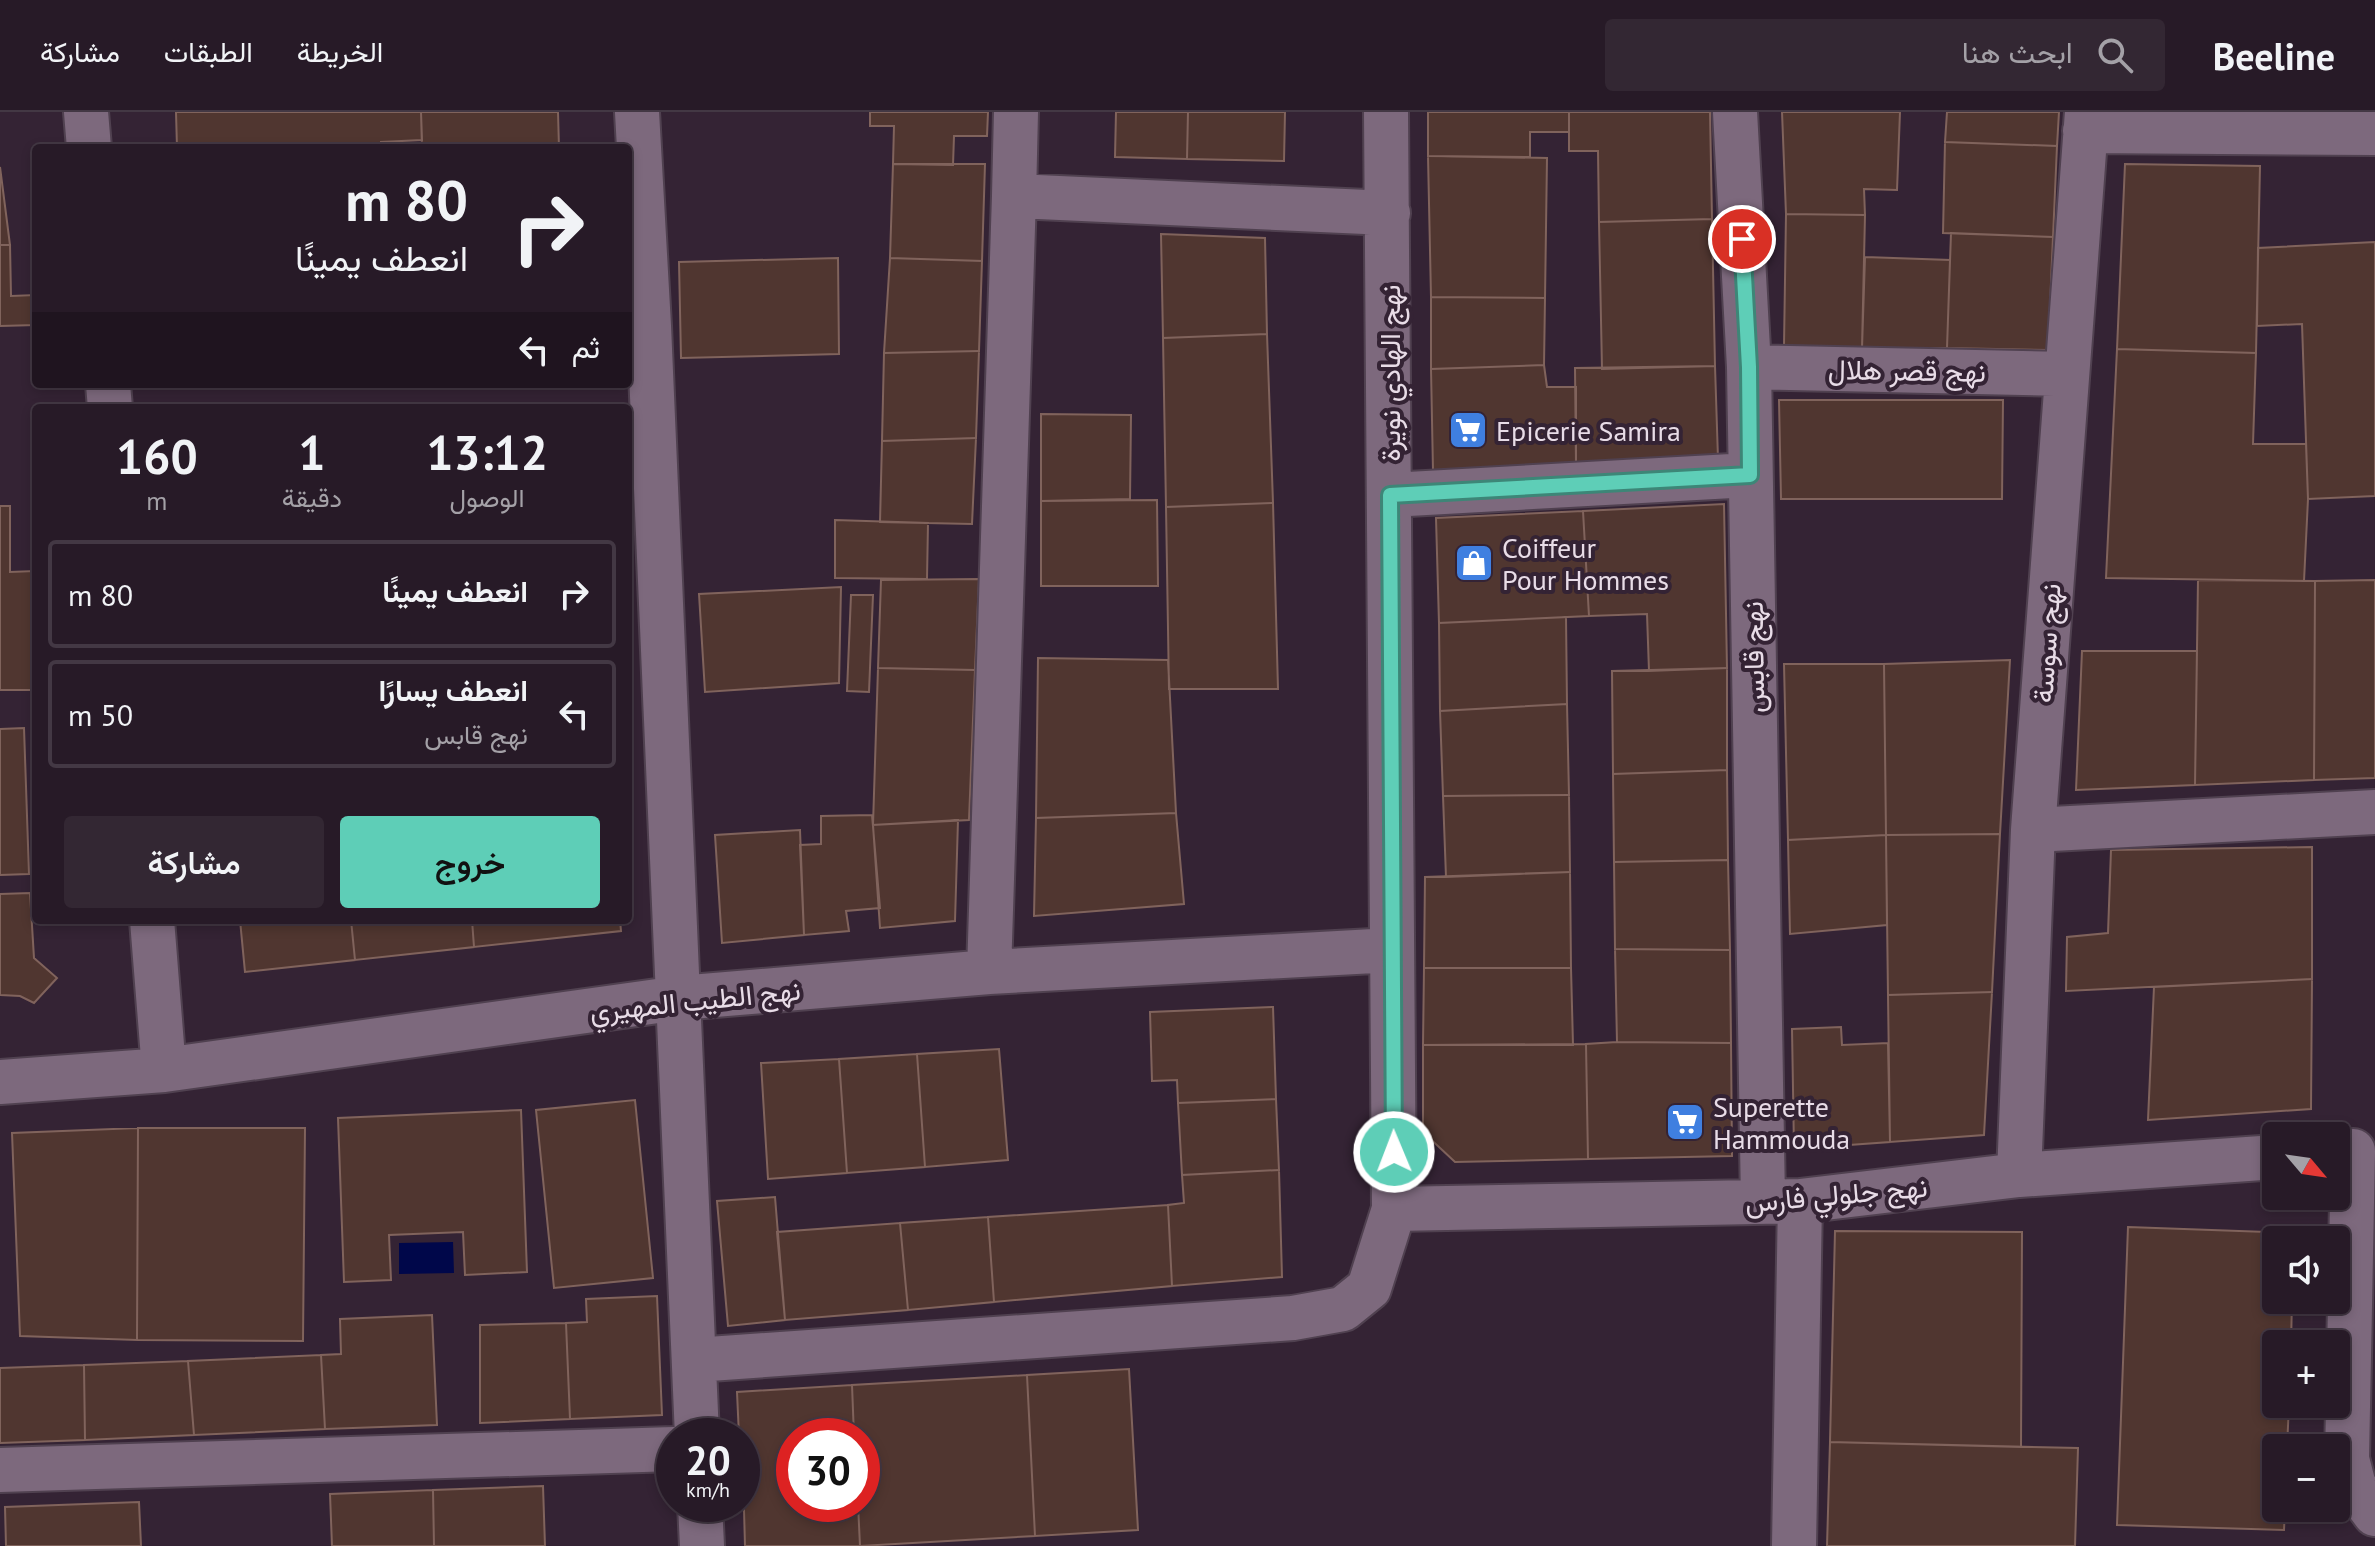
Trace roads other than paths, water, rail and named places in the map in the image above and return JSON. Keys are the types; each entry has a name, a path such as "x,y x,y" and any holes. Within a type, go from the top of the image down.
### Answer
{"street":[{"path":"86,112 89,144"},
{"path":"637,112 638,326 679,998 697,1418"},
{"path":"989,972 1016,112"},
{"name":"نهج الهادي نويرة","path":"695,1360 1293,1318 1343,1309 1369,1288 1394,1209 1386,112"},
{"name":"نهج قابس","path":"1735,112 1749,367 1750,475 1794,1546"},
{"path":"2086,122 2375,133"},
{"name":"نهج سوسة","path":"2019,1175 2033,830 2086,122"},
{"path":"1014,196 1388,213"},
{"name":"نهج قصر هلال","path":"1749,367 2066,374"},
{"path":"1390,495 1750,475"},
{"path":"2033,830 2375,812"},
{"path":"152,924 164,1070"},
{"name":"نهج الطيب المهيري","path":"0,1082 164,1070 679,998 989,972 1392,950"},
{"path":"2355,1151 2347,1459 2354,1486 2375,1514"},
{"name":"نهج جلولي فارس","path":"1394,1209 1781,1202 2019,1175 2262,1158"},
{"path":"0,1470 656,1450"},
{"path":"701,1522 702,1546"}],"place":[{"name":"Epicerie Samira","path":"1468,430"},
{"name":"Coiffeur Pour Hommes","path":"1474,563"},
{"name":"Superette Hammouda","path":"1685,1122"}]}
